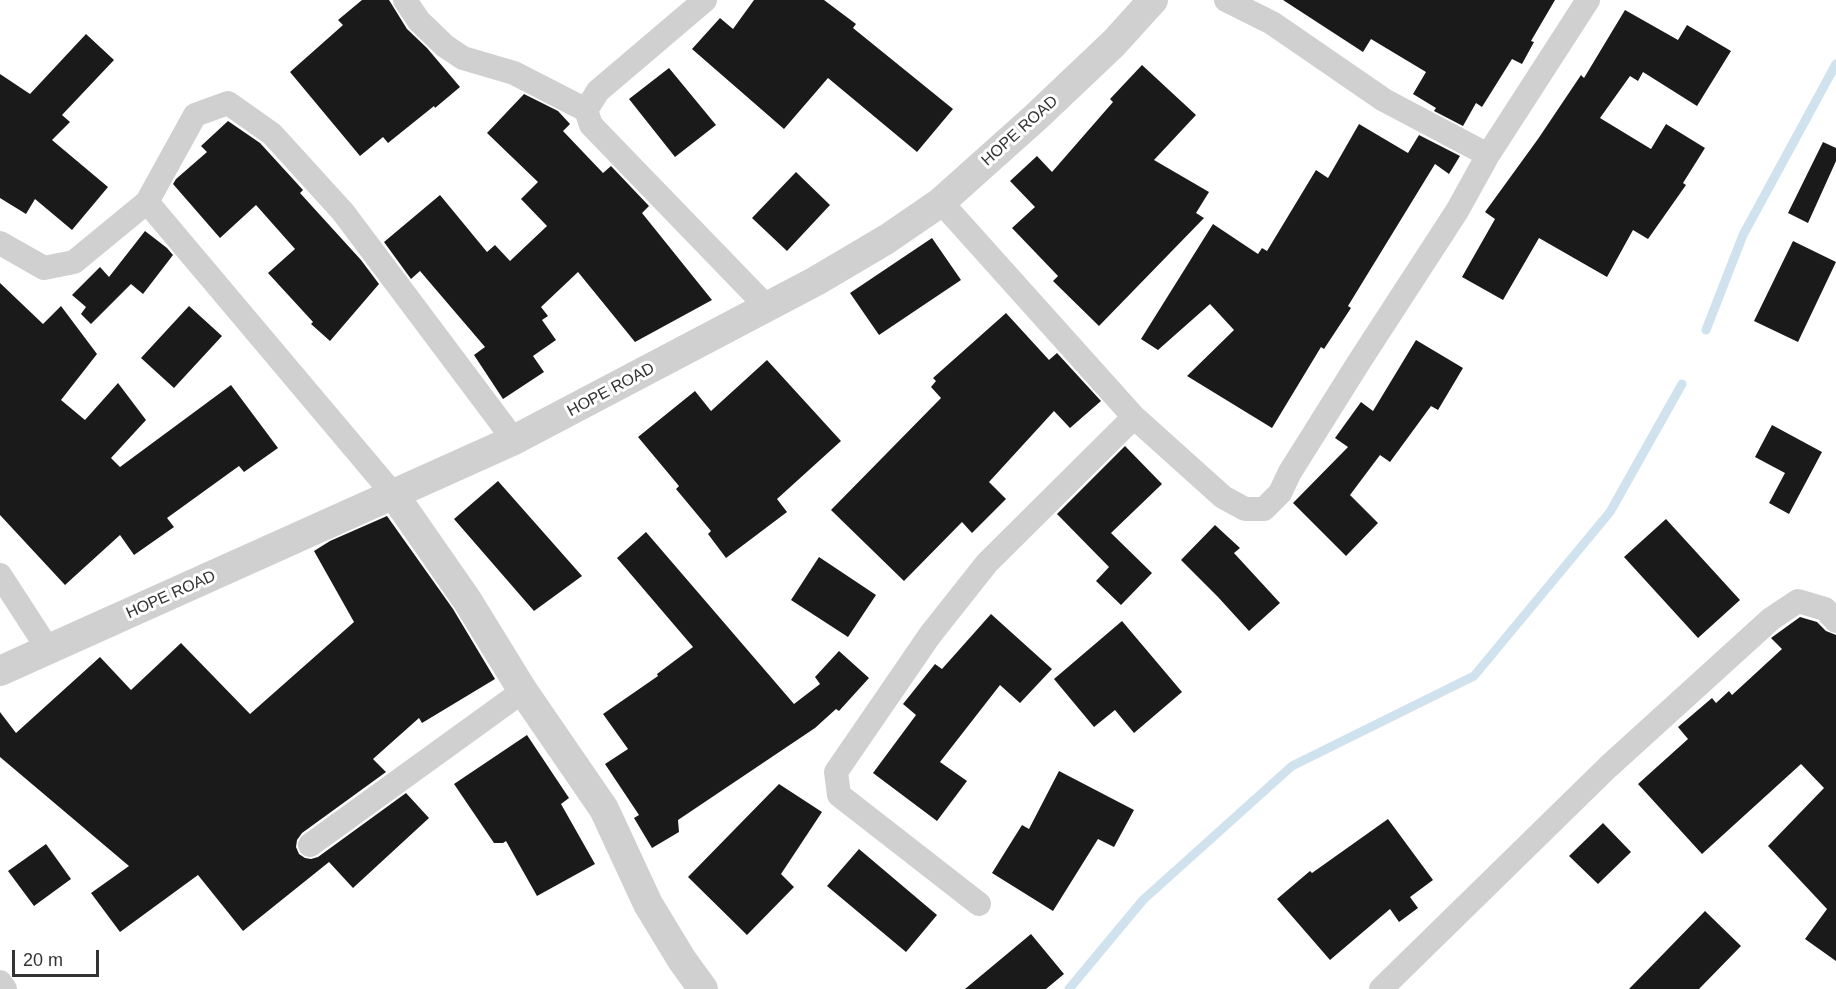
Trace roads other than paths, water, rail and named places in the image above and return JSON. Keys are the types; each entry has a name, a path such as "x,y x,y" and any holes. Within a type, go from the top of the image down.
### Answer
{"street":[{"path":"405,0 419,21 445,46 463,58 514,73 586,110 591,125 767,307"},
{"path":"586,110 598,91 705,0"},
{"name":"HOPE ROAD","path":"0,671 514,440 816,281 888,239 941,202 1097,60 1153,0"},
{"path":"1226,0 1272,23 1384,100 1488,155"},
{"path":"941,202 1134,417 1223,497 1245,510 1264,509 1280,494 1290,472 1457,211 1488,155 1588,0"},
{"path":"0,243 44,267 74,262 147,202 195,115 228,102 272,134 343,212 514,440"},
{"path":"147,202 394,495 467,600 523,691 604,809 648,904 682,960 703,989"},
{"path":"979,904 839,795 836,772 930,635 987,563 1134,417"},
{"path":"0,575 48,649"},
{"path":"1381,989 1608,767 1771,619 1798,601 1825,609 1836,621"},
{"path":"310,845 523,691"},
{"path":"0,982 5,989"}],"waterway":[{"path":"1706,330 1743,235 1836,64"},
{"path":"1069,989 1143,900 1292,766 1474,676 1610,512 1682,384"}]}
